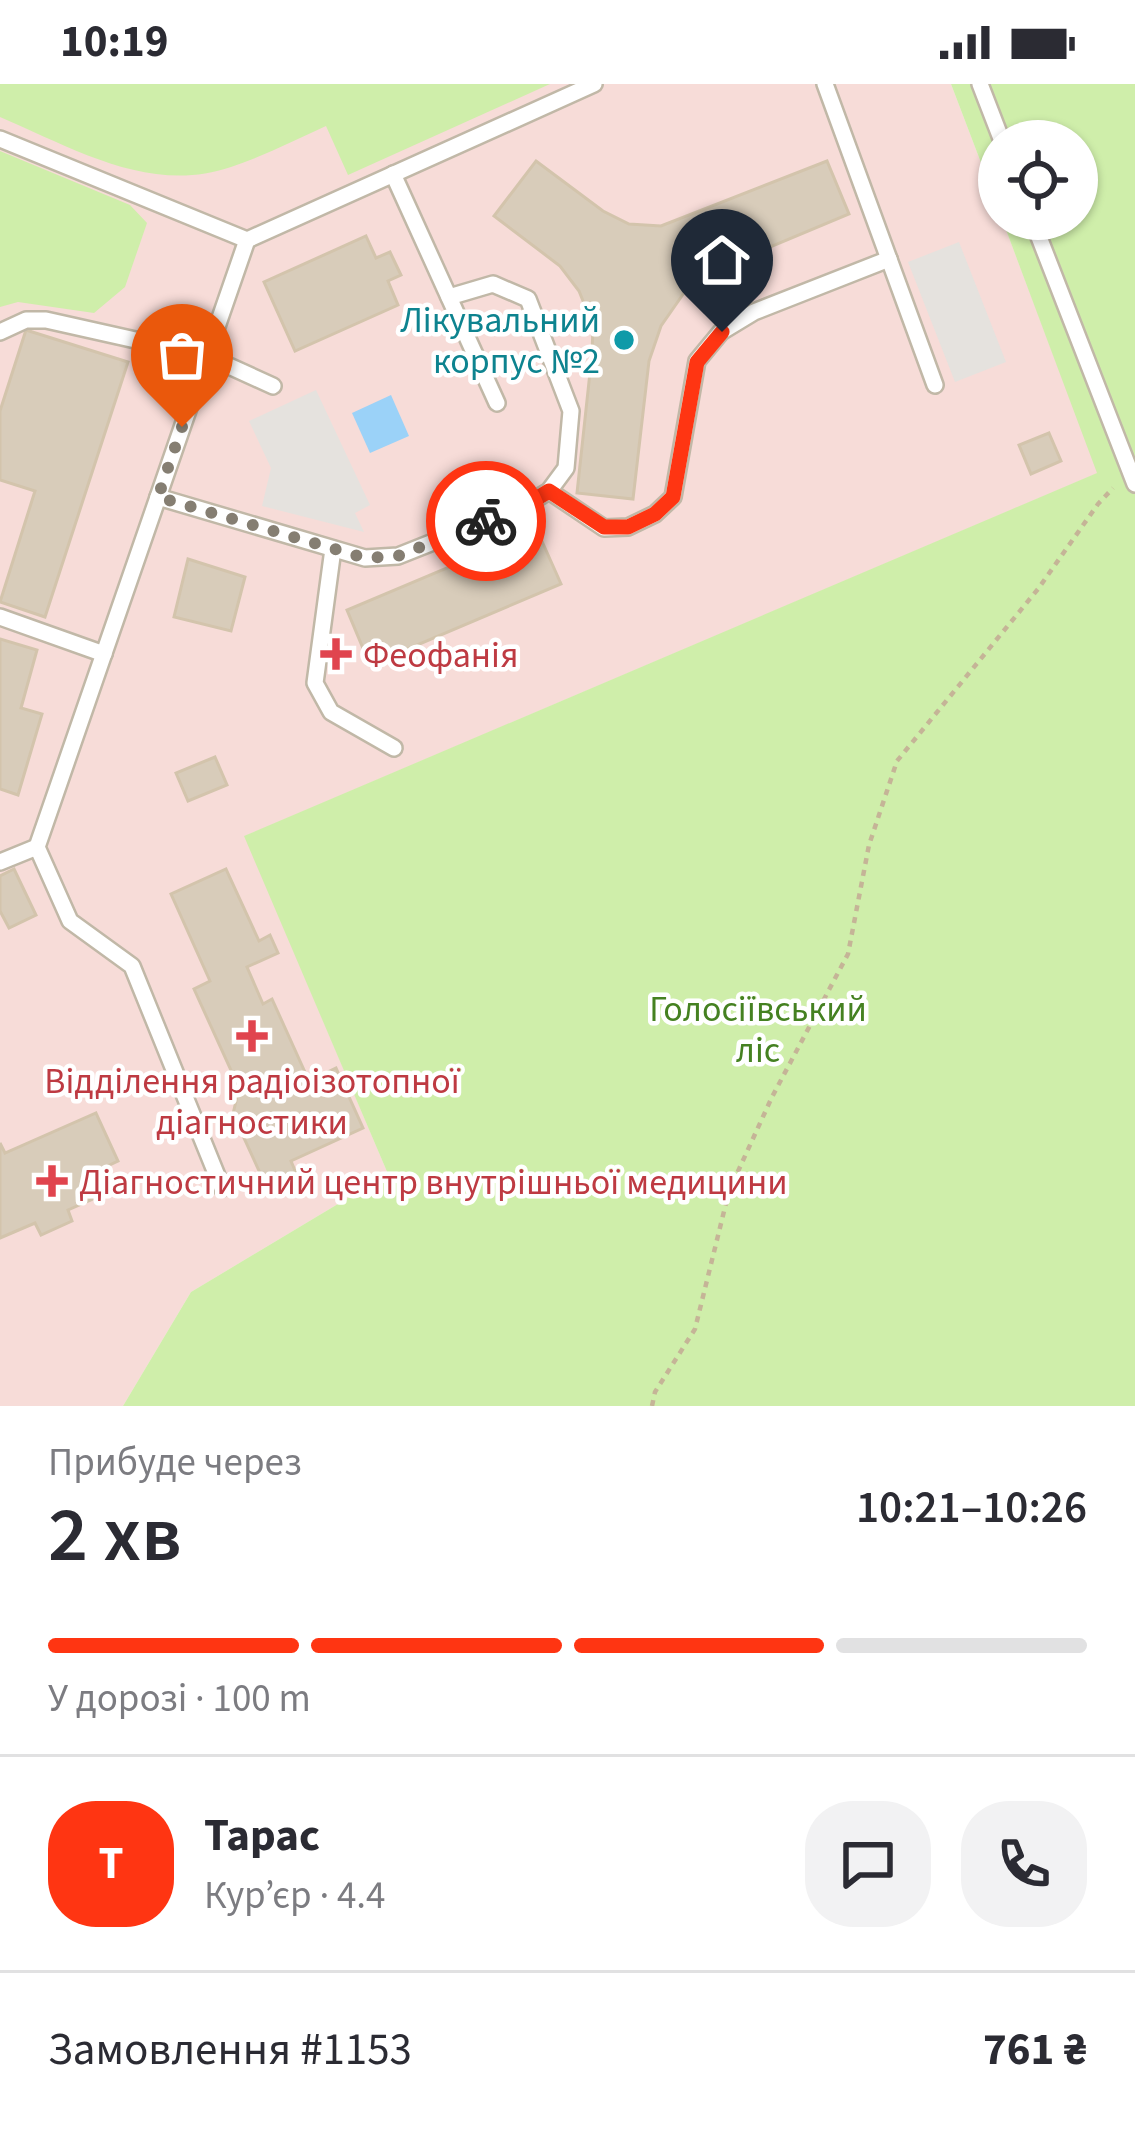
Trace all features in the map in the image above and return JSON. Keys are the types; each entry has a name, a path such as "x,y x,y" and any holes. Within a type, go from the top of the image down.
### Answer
{"lane":[{"path":"0,139 247,240 594,84"},
{"path":"825,84 935,385"},
{"path":"980,84 994,120"},
{"path":"393,175 496,403"},
{"path":"222,1188 132,966 70,921 37,847 247,240"},
{"path":"1040,240 1132,478"},
{"path":"549,491 604,527 628,527 655,514 673,497 697,362 722,332 754,312 889,259"},
{"path":"158,497 365,558 398,556 526,505 549,491 566,468 571,411 528,298 494,284 449,297"},
{"path":"0,332 26,320 46,320 206,356 273,386"},
{"path":"333,549 315,683 332,712 394,748"},
{"path":"0,617 104,654"},
{"path":"0,862 37,847"}],"path":[{"path":"652,1406 694,1329 729,1191 772,1097 848,954 869,845 897,761 1038,589 1098,503 1132,478"}],"shaded area":[{"name":"Феофанія","path":"0,84 951,84 978,155 978,240 1010,240 1098,473 245,836 388,1174 191,1292 123,1406 0,1406"},
{"path":"959,242 1006,362 955,382 908,262"},
{"path":"316,390 370,505 355,513 364,532 262,506 271,468 249,421"}],"green space":[{"path":"0,84 550,84 348,175 326,126 231,167 171,175 112,164 0,117"},
{"name":"Голосіївський ліс","path":"951,84 1135,84 1135,1406 123,1406 191,1292 388,1174 244,836 1097,473 1010,240 1098,240 1098,120 978,120 978,155"},
{"path":"0,151 130,205 147,223 125,287 94,313 18,302 0,307"}],"water":[{"path":"391,395 409,436 370,453 352,413"}],"building":[{"name":"Лікувальний корпус №2","path":"536,161 603,211 629,224 661,226 827,161 849,214 715,270 686,290 661,326 649,361 633,499 577,493 593,326 579,291 560,266 494,216"},
{"path":"366,236 376,258 390,252 401,275 388,281 398,305 295,351 264,282"},
{"path":"26,330 128,362 45,617 0,602 35,491 0,480 0,411"},
{"path":"1049,433 1061,461 1031,474 1019,445"},
{"path":"537,530 561,584 370,665 347,610"},
{"path":"188,559 245,577 231,631 174,617"},
{"path":"0,639 37,650 21,708 42,714 18,795 0,789"},
{"path":"215,757 227,785 188,801 176,773"},
{"path":"14,869 36,915 9,928 0,911 0,876"},
{"name":"Відділення радіоізотопної діагностики","path":"226,869 259,941 270,935 278,953 247,967 263,1004 272,999 309,1081 336,1068 363,1128 291,1161 296,1173 266,1186 233,1114 239,1088 194,989 210,981 171,894"},
{"name":"Діагностичний центр внутрішньої медицини","path":"96,1113 118,1161 99,1170 109,1192 68,1210 72,1221 41,1235 35,1223 0,1238 0,1143 5,1153"}],"way so far":[{"path":"182,427 158,497 365,558 398,556 486,521"}],"place":[{"name":"Лікувальний корпус №2","path":"624,340"},
{"name":"Феофанія","path":"336,654"},
{"name":"Відділення радіоізотопної діагностики","path":"252,1036"},
{"name":"Діагностичний центр внутрішньої медицини","path":"52,1181"}],"route":[{"path":"486,521 549,491 604,527 628,527 655,514 673,497 697,362 722,332"}]}
